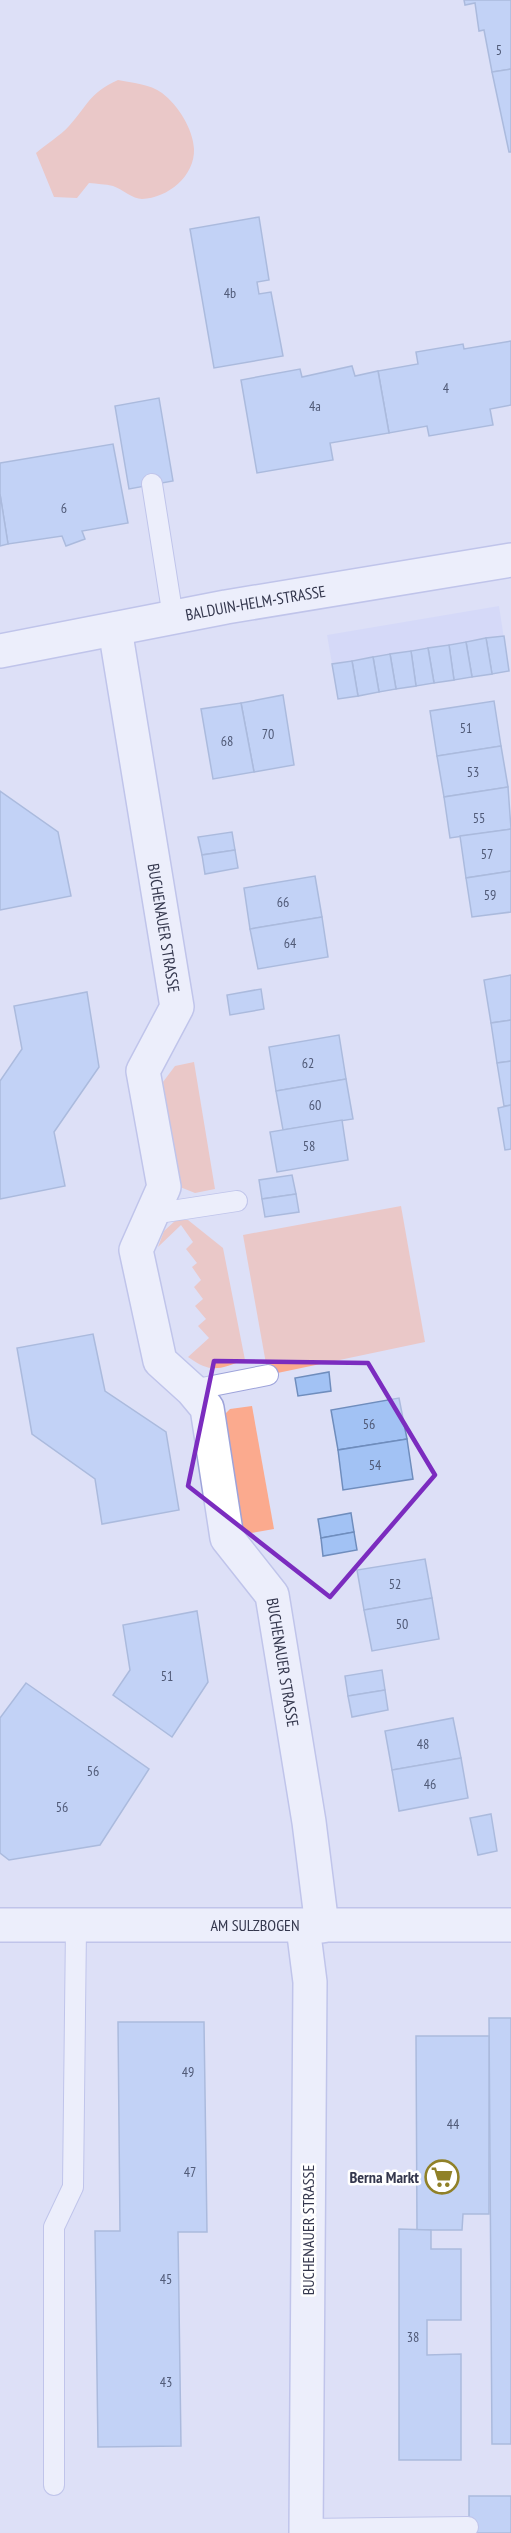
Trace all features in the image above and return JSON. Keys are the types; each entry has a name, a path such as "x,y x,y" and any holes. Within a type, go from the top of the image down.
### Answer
{"street":[{"name":"BALDUIN-HELM-STRASSE","path":"0,651 173,617 511,560"},
{"name":"BUCHENAUER STRASSE","path":"115,629 177,1007 143,1071 164,1187 136,1250 160,1361 192,1390 207,1408 227,1538 272,1595 309,1822 313,1926 310,1983 306,2531"},
{"name":"AM SULZBOGEN","path":"0,1925 76,1927 511,1926"}],"lane":[{"path":"152,484 173,617"},
{"path":"152,1214 237,1201"},
{"path":"192,1390 268,1374"},
{"path":"54,2485 54,2228 73,2187 76,1927"},
{"path":"306,2531 468,2527"}],"highlighted area":[{"path":"214,1361 368,1363 435,1475 330,1597 188,1486"}],"shaded area":[{"path":"118,80 152,88 162,93 174,104 184,118 193,141 193,159 190,168 178,184 152,198 139,199 113,186 89,183 77,198 54,197 36,153 65,130 100,90"},
{"path":"499,606 509,671 338,699 327,635"},
{"path":"194,1062 215,1189 195,1193 180,1187 163,1082 175,1066"},
{"path":"401,1206 425,1342 268,1375 243,1235"},
{"path":"176,1220 188,1220 223,1248 245,1360 228,1366 209,1368 188,1357 209,1338 198,1326 206,1319 195,1306 203,1299 194,1287 201,1280 192,1267 197,1263 186,1249 193,1242 181,1225 158,1247 164,1231"},
{"path":"252,1406 274,1529 251,1533 240,1526 222,1417 230,1409"}],"building":[{"path":"464,0 511,0 511,69 492,72 484,30 479,31 475,3 465,5"},
{"path":"511,69 511,152 509,152 492,72"},
{"path":"259,217 269,280 257,282 259,294 271,292 283,356 214,368 190,229"},
{"path":"511,341 511,405 490,409 493,425 429,436 427,426 389,433 378,371 418,364 416,352 463,344 464,349"},
{"path":"352,366 355,376 378,371 389,433 330,443 333,460 257,473 241,380 300,369 302,377"},
{"path":"159,398 173,481 129,489 115,406"},
{"path":"113,444 128,523 82,531 85,539 66,546 62,536 8,544 0,494 0,463"},
{"path":"0,494 8,544 0,546"},
{"path":"504,636 509,671 492,674 486,638"},
{"path":"486,638 492,674 472,677 466,642"},
{"path":"466,642 472,677 454,680 449,645"},
{"path":"449,645 454,680 434,683 428,648"},
{"path":"428,648 434,683 416,686 411,651"},
{"path":"411,651 416,686 396,689 390,654"},
{"path":"390,654 396,689 379,692 373,657"},
{"path":"373,657 379,692 358,696 352,661"},
{"path":"352,661 358,696 338,699 332,664"},
{"path":"283,695 294,765 254,772 241,703"},
{"path":"494,701 501,746 437,756 430,711"},
{"path":"241,703 254,772 213,779 201,709"},
{"path":"501,746 508,787 444,797 437,756"},
{"path":"508,787 511,829 450,838 444,797"},
{"path":"0,791 58,832 71,896 0,910"},
{"path":"511,829 511,871 466,878 460,836"},
{"path":"232,832 235,850 202,855 198,837"},
{"path":"235,850 238,868 205,874 202,855"},
{"path":"511,871 511,912 472,917 466,878"},
{"path":"315,876 322,917 250,929 244,888"},
{"path":"322,917 328,957 258,969 250,929"},
{"path":"511,975 511,1020 491,1023 484,980"},
{"path":"261,989 264,1009 230,1015 227,995"},
{"path":"87,992 99,1067 54,1132 65,1186 0,1199 0,1081 22,1049 14,1006"},
{"path":"511,1020 511,1061 497,1063 491,1023"},
{"path":"339,1035 346,1079 276,1091 269,1047"},
{"path":"511,1061 511,1105 504,1106 497,1063"},
{"path":"346,1079 353,1119 283,1130 276,1091"},
{"path":"511,1105 511,1149 505,1150 498,1108"},
{"path":"342,1120 348,1160 277,1172 270,1132"},
{"path":"292,1175 296,1194 262,1199 259,1180"},
{"path":"296,1194 299,1212 265,1217 262,1199"},
{"path":"93,1334 105,1391 166,1432 179,1510 102,1524 95,1479 32,1434 17,1348"},
{"path":"329,1372 331,1391 298,1396 295,1378"},
{"path":"399,1398 407,1439 338,1450 331,1410"},
{"path":"407,1439 413,1479 343,1490 338,1450"},
{"path":"351,1513 354,1532 321,1538 318,1519"},
{"path":"354,1532 357,1550 323,1556 321,1538"},
{"path":"425,1559 432,1598 364,1610 357,1570"},
{"path":"432,1598 439,1639 372,1651 364,1610"},
{"path":"197,1611 208,1682 172,1737 113,1695 130,1670 123,1625"},
{"path":"382,1670 385,1690 348,1696 345,1676"},
{"path":"26,1683 149,1769 100,1845 9,1860 0,1853 0,1718"},
{"path":"385,1690 388,1710 352,1717 348,1696"},
{"path":"453,1718 461,1758 392,1770 385,1731"},
{"path":"461,1758 468,1798 399,1811 392,1770"},
{"path":"491,1814 497,1851 478,1855 470,1818"},
{"path":"489,2018 511,2018 511,2444 492,2444"},
{"path":"118,2022 204,2022 207,2232 178,2232 181,2446 98,2447 95,2231 120,2231"},
{"path":"416,2036 489,2036 489,2214 463,2214 462,2230 417,2230"},
{"path":"399,2229 431,2230 431,2249 461,2249 461,2320 427,2320 427,2355 461,2354 461,2460 399,2460"},
{"path":"469,2496 511,2496 511,2533 469,2533"}],"place":[{"name":"Berna Markt","path":"442,2177"}]}
